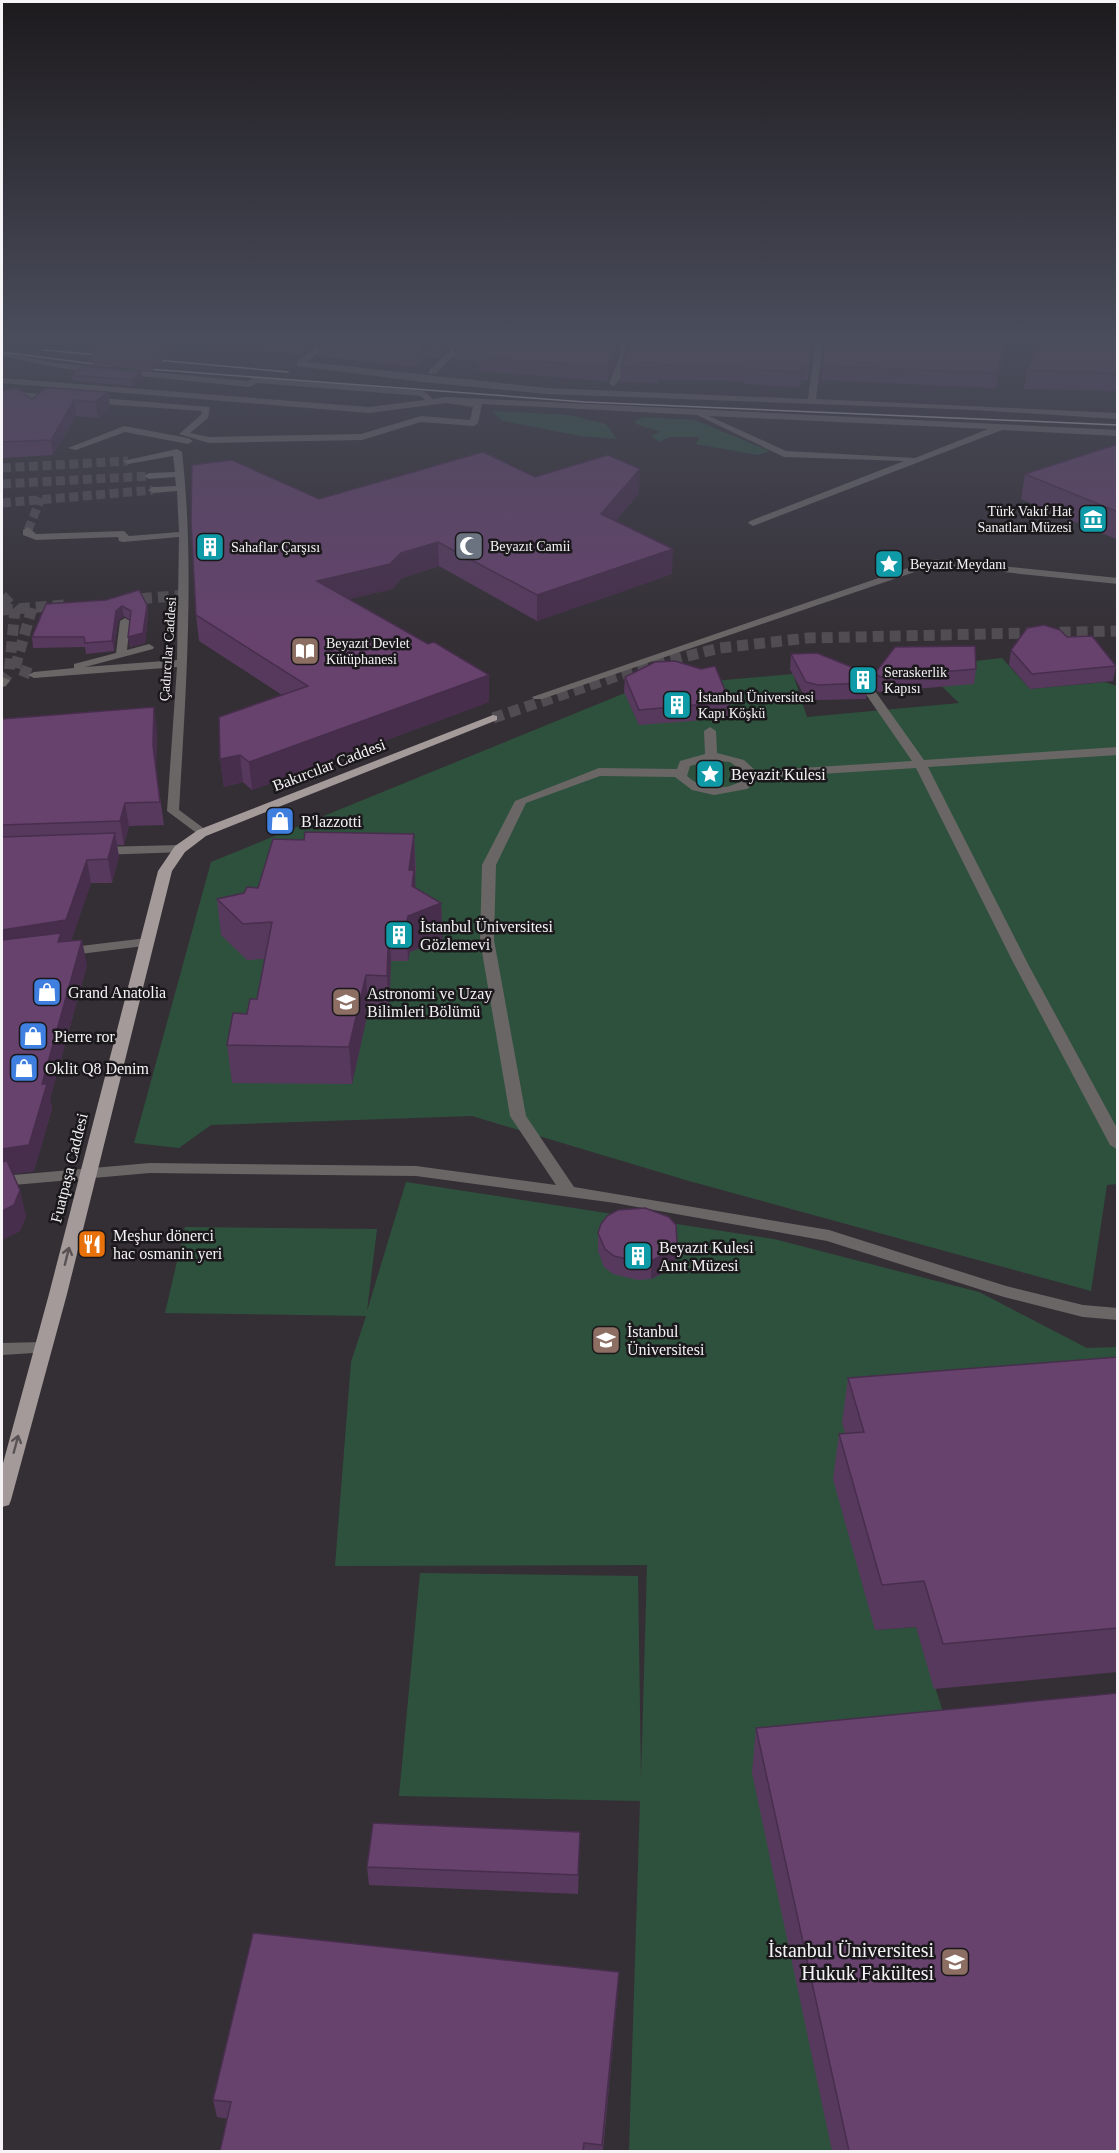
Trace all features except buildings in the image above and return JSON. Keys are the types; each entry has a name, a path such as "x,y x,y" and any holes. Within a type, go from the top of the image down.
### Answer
{"main road":[{"name":"Bakırcılar Caddesi","path":"180,849 202,833 493,718"},
{"name":"Fuatpaşa Caddesi","path":"2,1500 5,1471 43,1348 165,871 180,849"}],"street":[{"path":"73,448 99,438"},
{"path":"187,438 287,438"},
{"path":"751,438 784,454 921,459"},
{"path":"753,523 973,438"},
{"path":"128,461 177,452 190,439"},
{"name":"Çadırcılar Caddesi","path":"177,452 183,488 187,595 173,811 202,833"},
{"path":"149,476 181,474"},
{"path":"153,490 183,488"},
{"path":"28,530 27,535 36,537 124,534 123,539 185,534"},
{"path":"538,697 934,562 1116,580"},
{"path":"121,653 125,621"},
{"path":"49,674 149,646"},
{"path":"34,675 182,663"},
{"path":"871,693 920,763 1021,964 1118,1145"},
{"path":"710,731 711,756"},
{"path":"570,1193 518,1116 487,940 489,865 521,801 599,772 680,773 691,786 712,792 743,786 752,775 1118,751"},
{"path":"680,773 682,767 692,760 711,756 741,762 748,767 752,775"},
{"path":"83,852 180,849"},
{"path":"49,954 147,942"},
{"path":"2,1181 150,1168 416,1171 570,1193 829,1236 1004,1291 1083,1311 1118,1314"},
{"path":"2,1349 43,1348"}],"green space":[{"path":"698,438 740,438 770,451 758,455 696,444"},
{"path":"1002,658 1030,689 1105,682 1117,686 1118,1184 1107,1185 1091,1291 689,1181 472,1116 211,1125 179,1148 134,1143 211,862 625,693 639,725 714,681 793,674 807,717 959,703 922,667"},
{"path":"406,1182 774,1239 979,1292 1087,1348 1117,1347 1117,1379 858,1477 875,1630 916,1627 956,1753 832,2151 629,2151 640,1801 399,1796 420,1573 638,1576 641,1779 647,1565 335,1566 351,1362 366,1316 165,1313 185,1227 377,1229 367,1311"}],"tunnel":[{"path":"2,468 128,461"},
{"path":"2,484 149,476"},
{"path":"40,500 153,490"},
{"path":"2,503 40,500"},
{"path":"28,530 40,500"},
{"path":"124,600 187,595"},
{"path":"2,596 15,609"},
{"path":"15,609 64,605"},
{"path":"32,608 15,668 34,675"},
{"path":"2,610 15,609"},
{"path":"4,680 9,673 15,609"},
{"path":"493,718 647,666 720,648 808,638 1118,631"}],"place":[{"name":"Türk Vakıf Hat Sanatları Müzesi","path":"1093,519"},
{"name":"Beyazıt Camii","path":"469,546"},
{"name":"Sahaflar Çarşısı","path":"210,547"},
{"name":"Beyazıt Meydanı","path":"889,564"},
{"name":"Beyazıt Devlet Kütüphanesi","path":"305,651"},
{"name":"Seraskerlik Kapısı","path":"863,680"},
{"name":"İstanbul Üniversitesi Kapı Köşkü","path":"677,705"},
{"name":"Beyazit Kulesi","path":"710,774"},
{"name":"B'lazzotti","path":"280,821"},
{"name":"İstanbul Üniversitesi Gözlemevi","path":"399,935"},
{"name":"Grand Anatolia","path":"47,992"},
{"name":"Astronomi ve Uzay Bilimleri Bölümü","path":"346,1002"},
{"name":"Pierre ror","path":"33,1036"},
{"name":"Oklit Q8 Denim","path":"24,1068"},
{"name":"Meşhur dönerci hac osmanin yeri","path":"92,1244"},
{"name":"Beyazıt Kulesi Anıt Müzesi","path":"638,1256"},
{"name":"İstanbul Üniversitesi","path":"606,1340"},
{"name":"İstanbul Üniversitesi Hukuk Fakültesi","path":"955,1962"}]}
